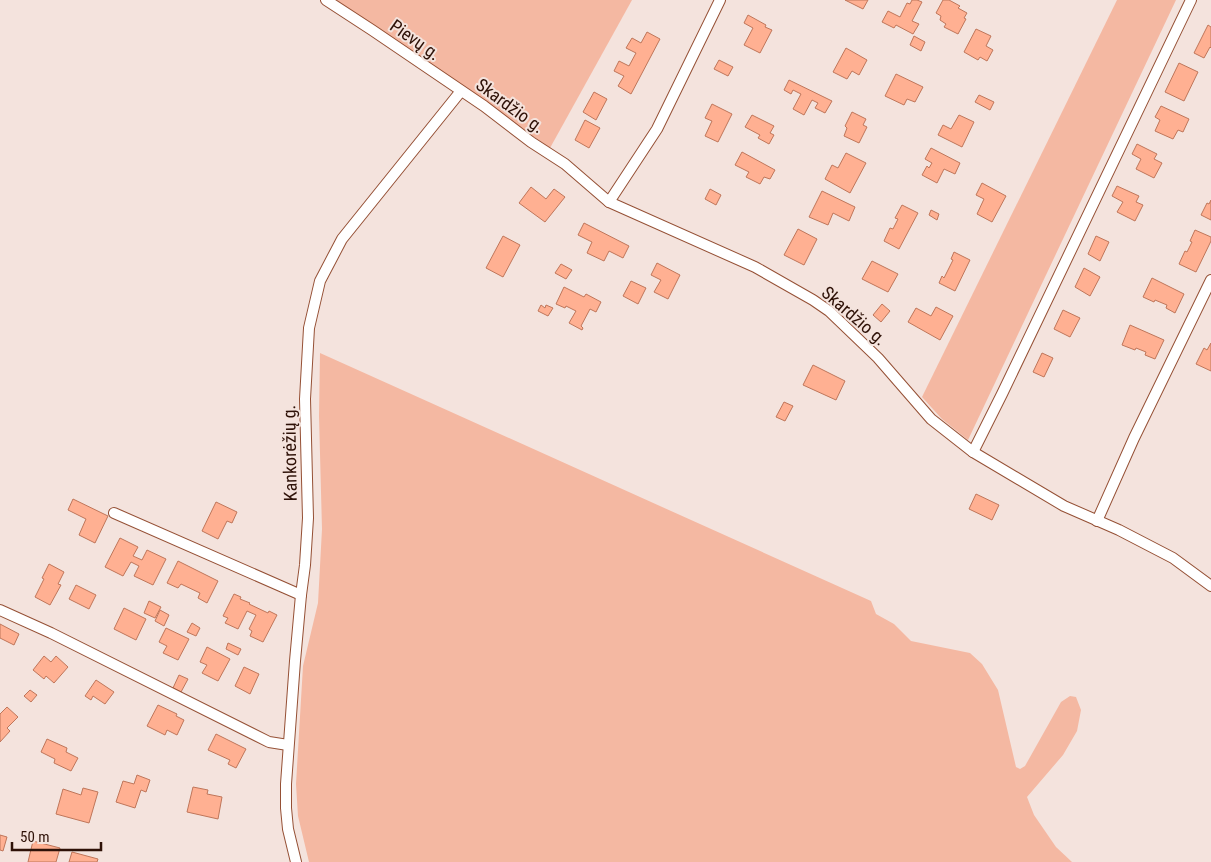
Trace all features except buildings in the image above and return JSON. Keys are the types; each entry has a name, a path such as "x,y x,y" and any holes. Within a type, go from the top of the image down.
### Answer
{"street":[{"name":"Pievų g.","path":"326,0 461,91"},
{"path":"609,202 657,129 720,0"},
{"path":"972,452 1002,394 1191,0"},
{"name":"Skardžio g.","path":"461,91 531,142 565,164 609,202 755,267 829,311 878,358 931,419 972,452 1064,506 1119,530 1173,558 1211,586"},
{"name":"Kankorėžių g.","path":"296,862 288,829 286,784 308,518 305,399 309,328 320,281 342,239 461,91"},
{"path":"1097,521 1134,438 1211,280"},
{"path":"114,513 301,595"},
{"path":"0,610 51,633 269,742 288,745"}],"shaded area":[{"path":"336,0 632,0 550,148"},
{"path":"1117,0 1176,0 968,440 942,419 922,397"},
{"path":"320,353 871,601 876,614 894,624 911,641 970,653 982,664 998,690 1016,767 1020,769 1025,766 1061,702 1070,696 1076,697 1081,710 1077,731 1063,755 1027,797 1034,815 1056,847 1072,862 309,862 298,816 296,784 303,666 318,603 322,529 319,416"}]}
